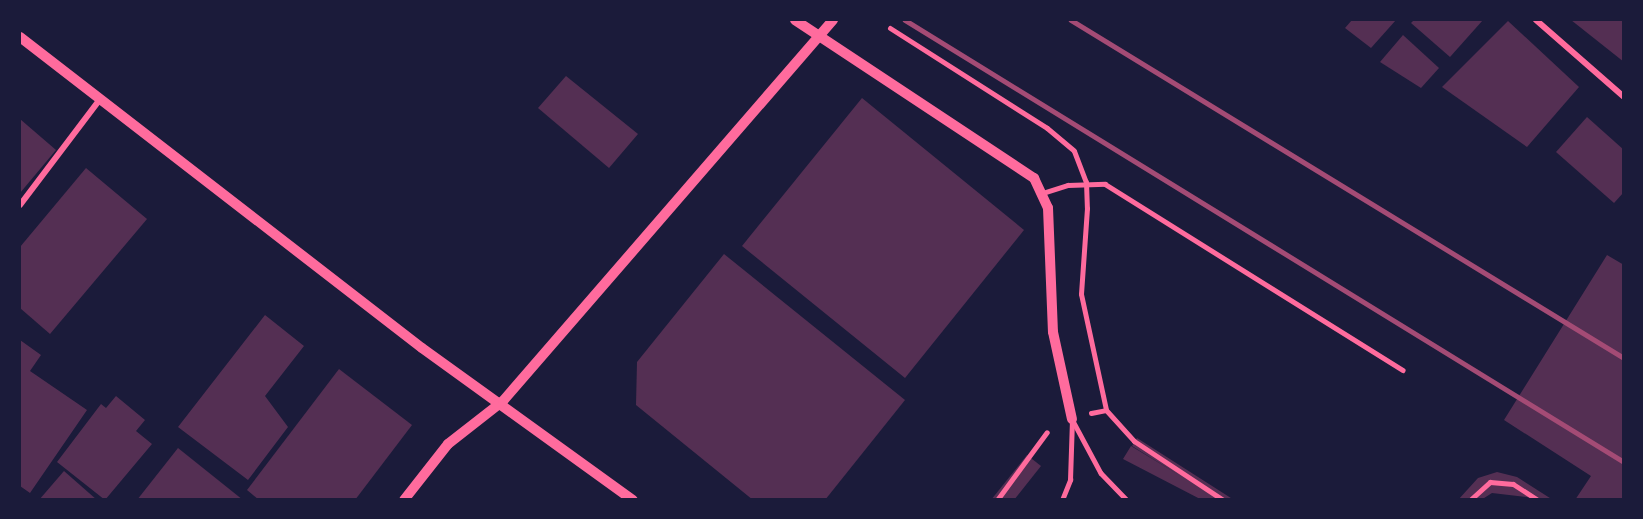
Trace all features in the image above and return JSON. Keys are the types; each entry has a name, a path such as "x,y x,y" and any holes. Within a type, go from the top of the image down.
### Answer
{"street":[{"path":"795,20 1018,165 1043,193 1048,208 1053,332 1072,419"},
{"path":"404,500 448,444 503,401 833,20"},
{"path":"1536,20 1623,97"},
{"path":"890,28 1047,128 1074,151 1086,182 1081,294 1106,410 1134,441 1223,500"},
{"path":"20,38 101,98 422,348 503,401 633,500"},
{"path":"20,205 101,98"},
{"path":"1091,413 1106,410"},
{"path":"998,500 1047,432"},
{"path":"1470,500 1490,483 1513,484 1538,500"}],"lane":[{"path":"1043,193 1086,182 1105,184 1403,370"},
{"path":"1062,500 1070,480 1072,419"},
{"path":"1072,419 1101,473 1126,500"}],"building":[{"path":"1352,20 1396,20 1371,48 1345,28"},
{"path":"1414,20 1483,20 1450,57 1411,23"},
{"path":"1571,20 1624,20 1624,62"},
{"path":"1508,21 1579,87 1527,147 1442,87"},
{"path":"1403,35 1439,68 1421,88 1380,62"},
{"path":"566,76 638,134 609,168 538,108"},
{"path":"862,98 1024,230 905,378 742,246"},
{"path":"1587,117 1624,150 1624,192 1614,203 1556,152"},
{"path":"20,119 56,150 20,193"},
{"path":"86,168 147,219 50,334 20,308 20,247"},
{"path":"724,254 905,400 825,500 753,500 636,405 637,362"},
{"path":"1607,255 1624,265 1624,500 1575,500 1591,476 1504,420"},
{"path":"265,315 304,346 265,396 288,427 248,480 178,427"},
{"path":"20,340 41,355 30,371 87,410 30,493 20,486"},
{"path":"339,369 412,425 355,500 259,500 247,490"},
{"path":"116,396 145,420 136,431 152,444 105,500 57,462 101,404 106,408"},
{"path":"1137,438 1234,500 1202,500 1123,459 1131,446 1179,475 1132,446"},
{"path":"178,448 243,500 137,500"},
{"path":"1027,455 1041,466 1014,500 991,500"},
{"path":"64,471 97,500 39,500"},
{"path":"1497,472 1517,477 1553,500 1492,493 1481,500 1458,500 1478,478"}],"railway":[{"path":"905,20 1624,462"},
{"path":"1071,20 1624,358"}]}
